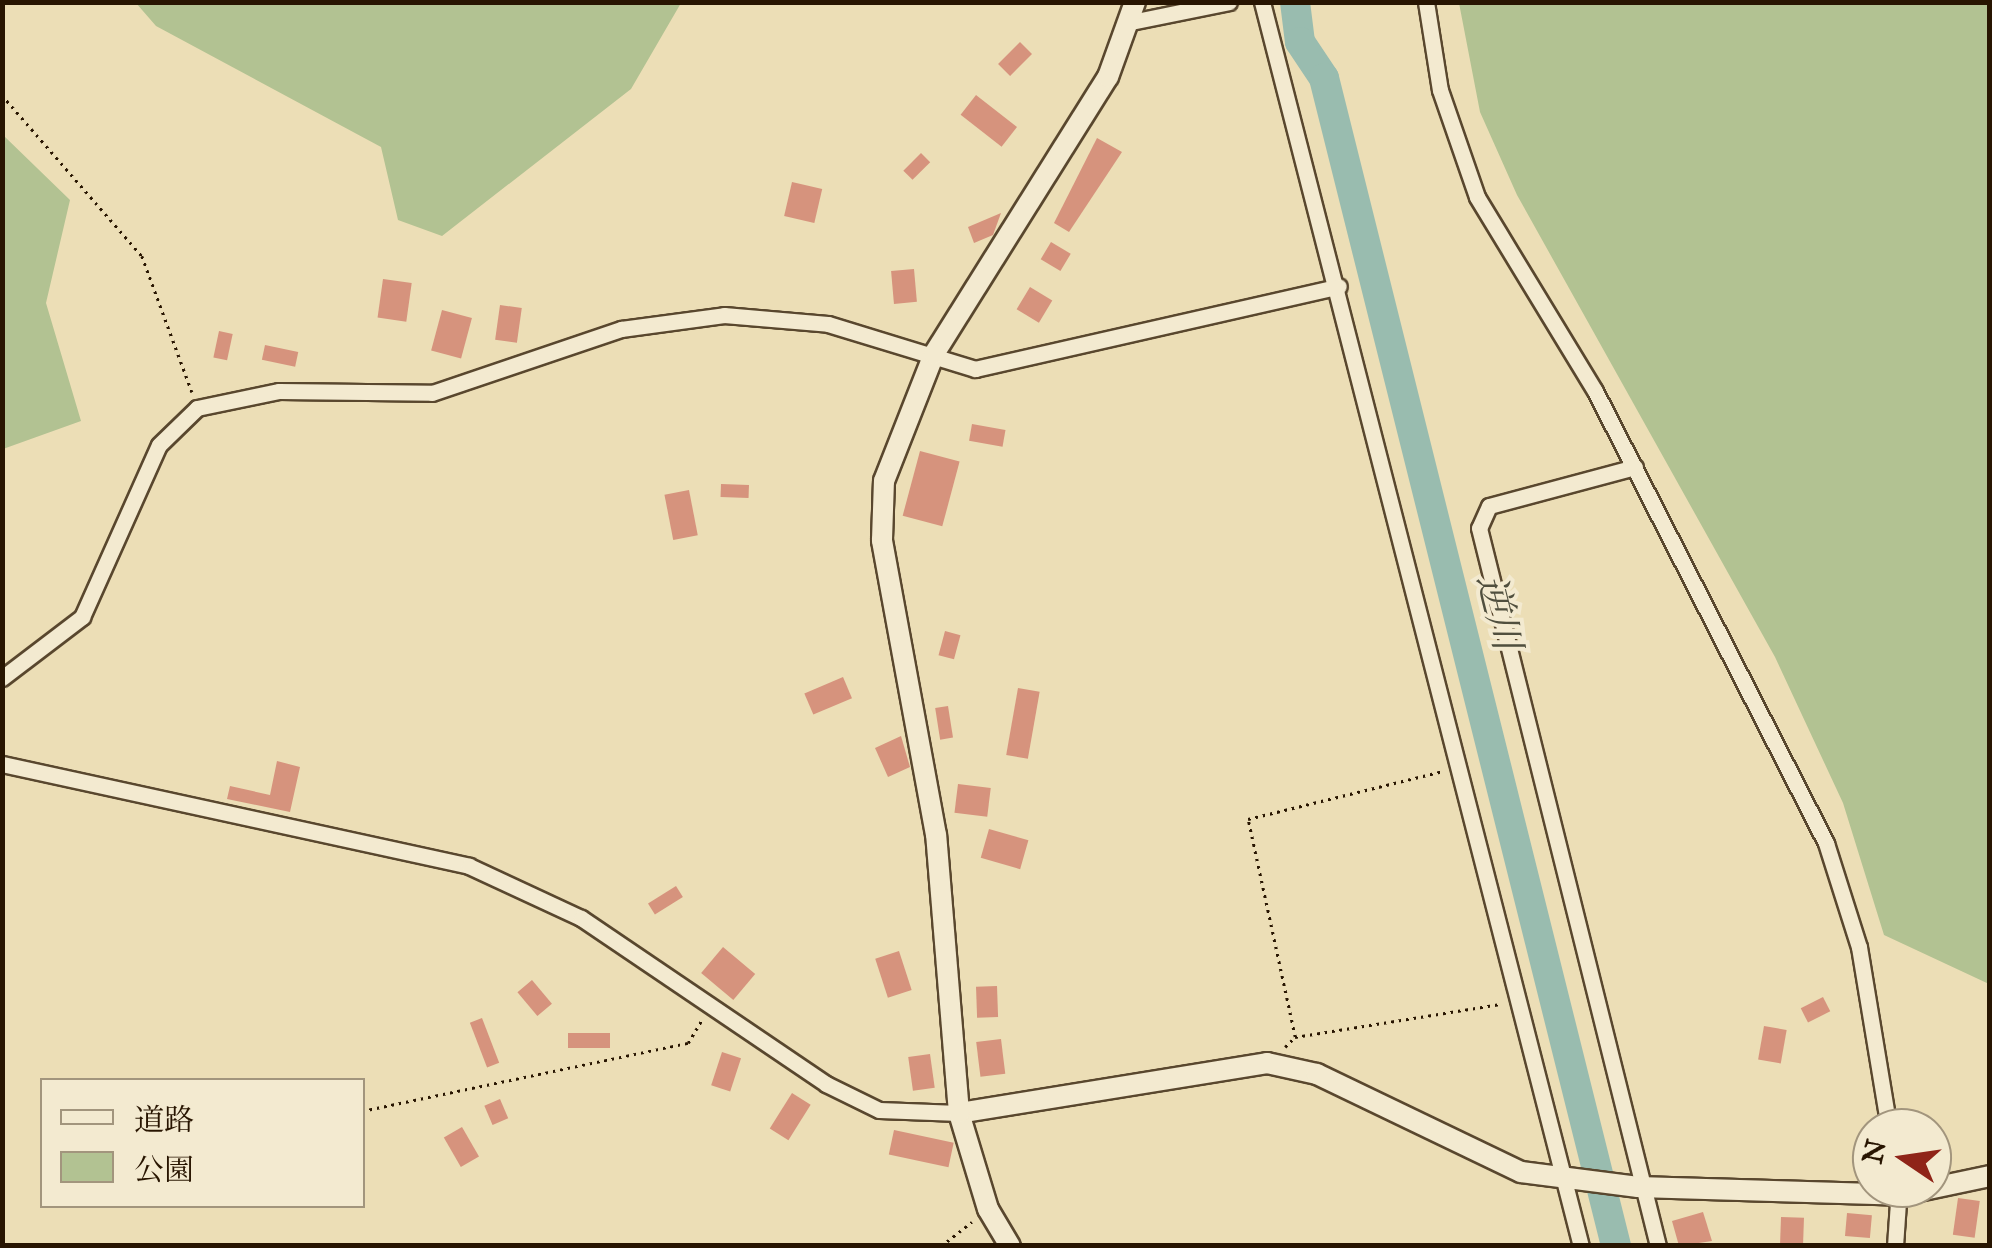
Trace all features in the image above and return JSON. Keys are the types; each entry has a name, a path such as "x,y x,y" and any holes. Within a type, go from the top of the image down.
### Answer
{"street":[{"path":"1010,1246 988,1209 958,1114 936,835 882,540 896,432 934,354 1108,77 1133,12 1229,2"},
{"path":"1262,2 1522,1001 1561,1179 1582,1246"},
{"path":"1426,2 1460,162 1635,467 1826,843 1859,947 1886,1108"},
{"path":"2,678 82,617 159,445 197,408 279,391 432,393 621,329 689,317 794,318 975,368 1338,286"},
{"path":"1635,467 1489,506 1479,528 1640,1165 1638,1187 1658,1246"},
{"path":"2,764 469,866 581,918 708,1007 879,1110 958,1114 1267,1064 1317,1074 1521,1172 1638,1187 1852,1191"},
{"path":"1952,1183 1990,1176"},
{"path":"1895,1246 1898,1208"}],"path":[{"path":"2,95 142,256 197,408"},
{"path":"1462,766 1248,819 1295,1037 1522,1001"},
{"path":"365,1110 688,1043 708,1007"},
{"path":"942,1246 988,1209"}],"green space":[{"path":"136,3 681,3 631,89 442,236 398,220 381,147 156,26"},
{"path":"1459,3 1989,3 1989,984 1884,935 1843,803 1775,657 1517,195 1480,112"},
{"path":"3,135 70,200 46,303 81,421 3,449"}],"building":[{"path":"1020,42 1032,54 1010,76 998,64"},
{"path":"976,95 1017,127 1002,147 961,115"},
{"path":"1097,138 1122,152 1069,232 1054,223"},
{"path":"921,153 930,162 913,180 903,171"},
{"path":"792,182 822,189 814,223 784,216"},
{"path":"1001,213 993,235 974,243 968,227"},
{"path":"1051,242 1071,254 1060,271 1041,259"},
{"path":"914,269 917,302 894,304 891,271"},
{"path":"383,279 412,283 406,322 378,318"},
{"path":"1030,287 1052,300 1039,323 1017,309"},
{"path":"500,305 522,308 517,343 495,340"},
{"path":"442,310 472,318 461,359 431,351"},
{"path":"219,331 233,334 227,360 213,357"},
{"path":"265,345 298,352 295,367 262,360"},
{"path":"972,424 1005,430 1003,447 969,441"},
{"path":"920,451 960,462 942,526 903,516"},
{"path":"721,484 749,485 749,498 721,497"},
{"path":"689,490 698,535 673,540 664,495"},
{"path":"945,631 960,635 954,659 939,655"},
{"path":"843,677 852,698 813,715 804,693"},
{"path":"1018,688 1040,692 1028,759 1006,755"},
{"path":"948,706 953,738 940,740 935,708"},
{"path":"901,736 910,767 888,777 875,748"},
{"path":"277,761 300,767 290,812 227,799 230,786 270,795"},
{"path":"958,784 991,788 987,817 954,813"},
{"path":"989,829 1028,840 1020,869 981,858"},
{"path":"676,886 683,897 655,915 648,903"},
{"path":"723,947 755,974 733,1000 701,973"},
{"path":"899,951 912,990 888,998 875,959"},
{"path":"532,980 552,1004 537,1016 517,992"},
{"path":"997,986 998,1017 977,1018 976,987"},
{"path":"1823,997 1830,1011 1808,1023 1801,1008"},
{"path":"482,1018 499,1063 487,1067 470,1023"},
{"path":"1764,1026 1787,1030 1781,1063 1758,1059"},
{"path":"568,1033 610,1033 610,1048 568,1048"},
{"path":"1001,1039 1005,1074 980,1077 976,1042"},
{"path":"722,1052 741,1058 730,1091 711,1085"},
{"path":"930,1054 935,1088 913,1091 908,1057"},
{"path":"792,1093 811,1105 788,1140 770,1129"},
{"path":"500,1099 508,1118 493,1125 484,1106"},
{"path":"462,1127 479,1156 461,1167 444,1138"},
{"path":"894,1130 954,1143 948,1167 889,1154"},
{"path":"1958,1198 1980,1201 1975,1238 1953,1235"},
{"path":"1703,1212 1712,1241 1679,1246 1672,1221"},
{"path":"1847,1213 1872,1215 1870,1238 1845,1236"},
{"path":"1781,1217 1804,1218 1803,1246 1780,1246"}],"waterway":[{"name":"逆川","path":"1295,2 1300,42 1324,78 1616,1246"}]}
